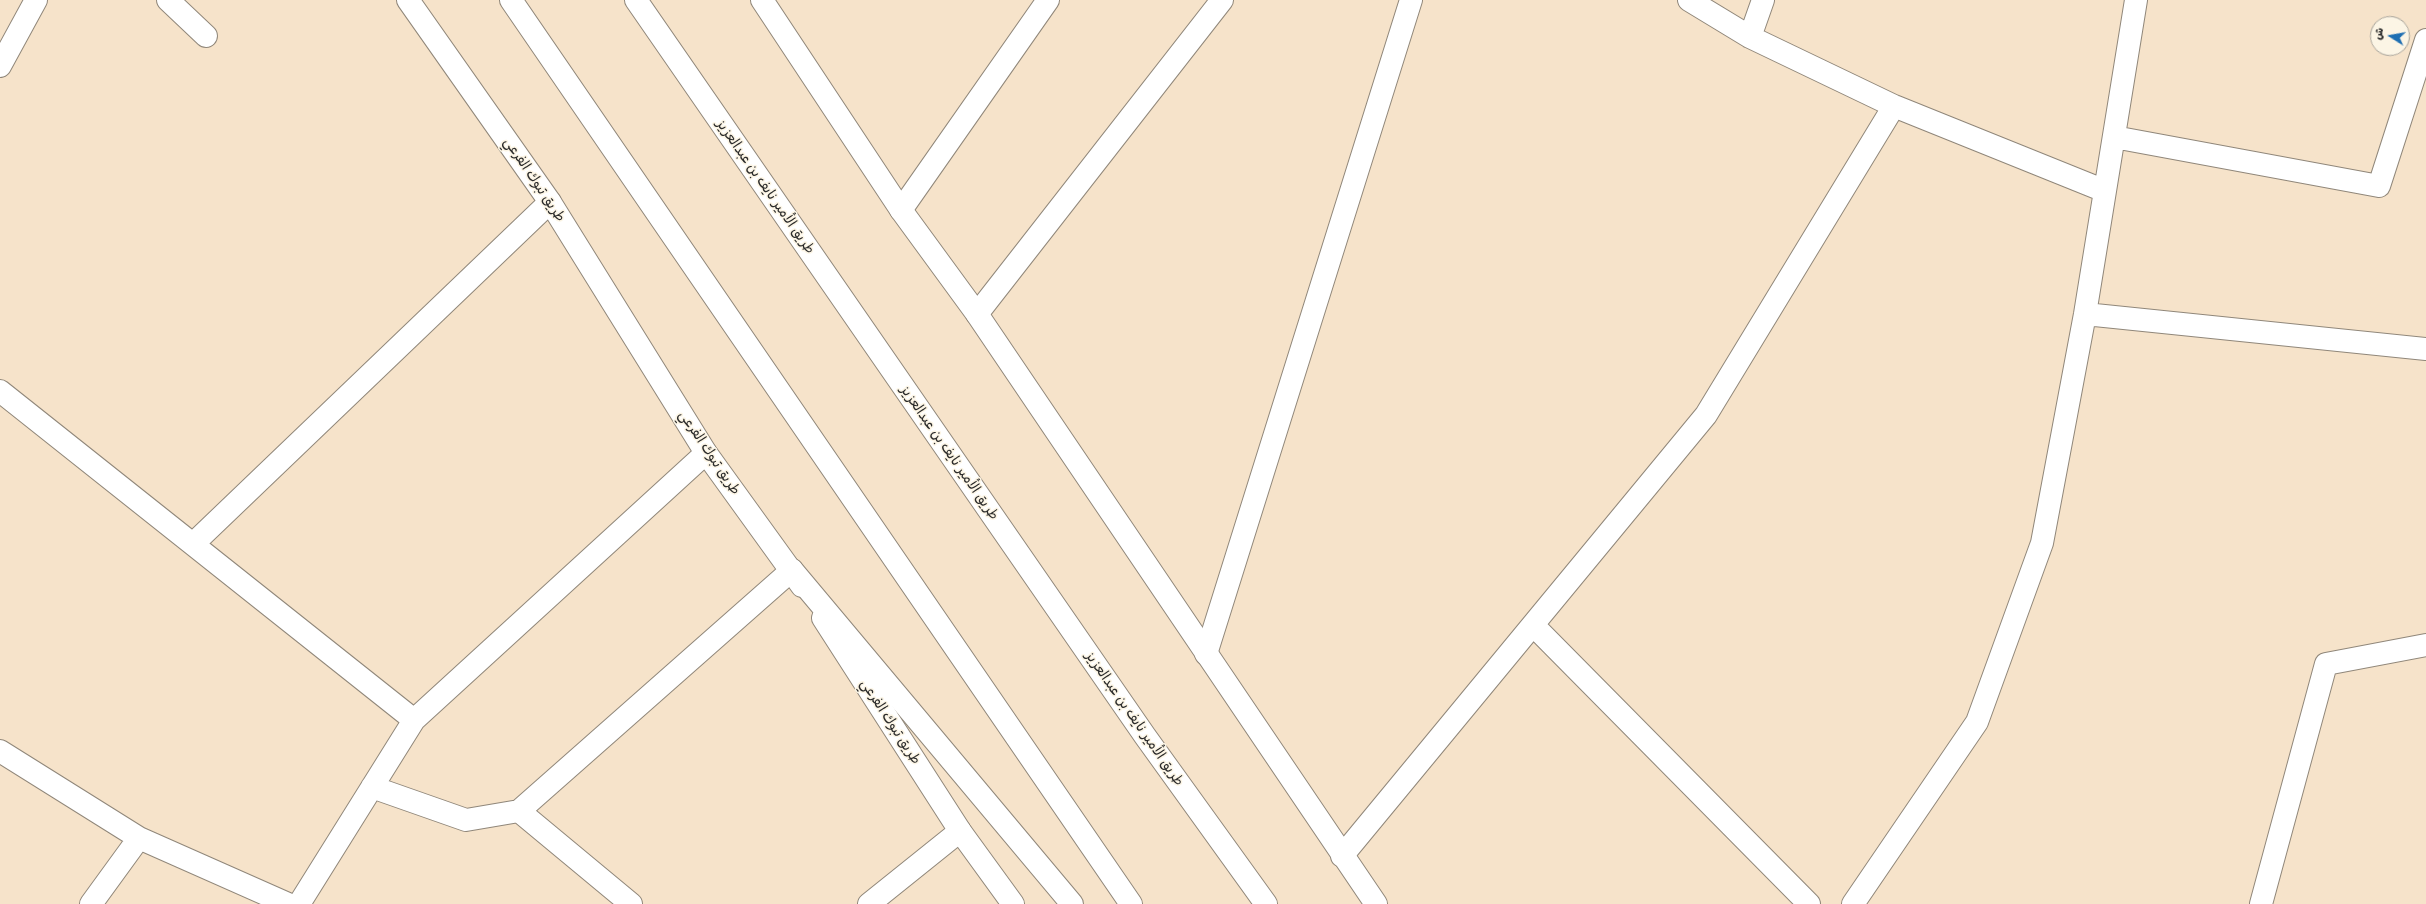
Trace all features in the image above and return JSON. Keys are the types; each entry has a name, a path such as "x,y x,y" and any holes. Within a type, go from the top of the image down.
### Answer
{"main road":[{"path":"0,66 36,0"},
{"path":"168,0 206,36"},
{"name":"طريق تبوك الفرعي","path":"408,0 550,202 706,453 792,570 960,831 1013,904"},
{"path":"511,0 1131,904"},
{"name":"طريق الأمير نايف بن عبدالعزيز","path":"636,0 1145,736 1266,904"},
{"path":"762,0 901,210 977,314 1342,856 1376,904"},
{"path":"901,210 1048,0"},
{"path":"977,314 1222,0"},
{"path":"1206,654 1411,0"},
{"path":"1689,0 1750,38 1894,106 2105,191"},
{"path":"1750,38 1763,0"},
{"path":"1853,904 1977,722 2042,543 2085,314 2136,0"},
{"path":"2114,137 2379,186 2426,40"},
{"path":"1342,856 1706,415 1894,106"},
{"path":"193,544 550,202"},
{"path":"2085,314 2426,350"},
{"path":"0,391 414,720"},
{"path":"299,904 414,720 706,453"},
{"path":"372,787 466,820 519,812 792,570 1072,904"},
{"path":"1533,625 1809,904"},
{"path":"2261,904 2326,664 2426,645"},
{"path":"0,751 139,838 288,904"},
{"path":"519,812 631,904"},
{"path":"869,904 960,831"},
{"path":"91,904 139,838"}]}
